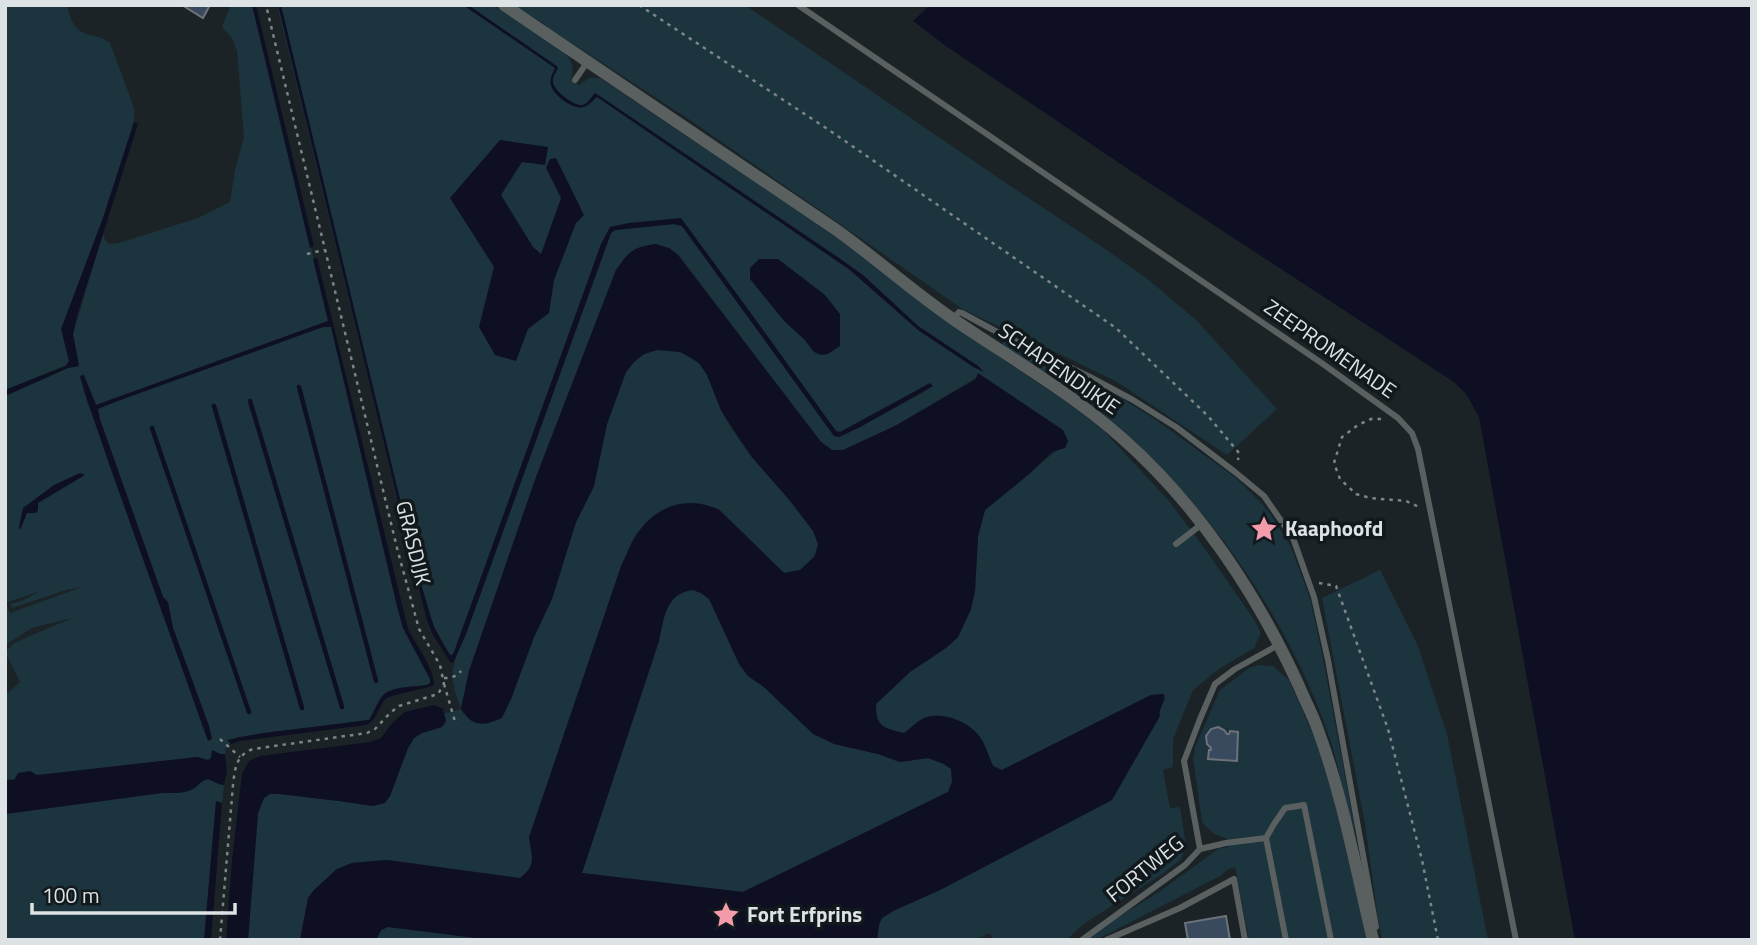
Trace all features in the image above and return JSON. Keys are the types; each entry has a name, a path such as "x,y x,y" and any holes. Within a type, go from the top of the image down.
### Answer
{"street":[{"name":"SCHAPENDIJKJE","path":"504,5 843,235 953,319 1068,395 1120,436 1171,486 1239,576 1280,644 1318,729 1376,940"}],"lane":[{"name":"ZEEPROMENADE","path":"798,5 1311,356 1398,418 1412,433 1433,519 1517,940"},
{"path":"575,80 588,61"},
{"path":"953,319 959,312 962,313 1133,400 1236,472 1264,496 1293,538 1309,582 1328,660 1376,940"},
{"path":"1176,544 1202,524"},
{"name":"FORTWEG","path":"1082,940 1185,865 1200,849 1184,761 1200,719 1215,684 1235,669 1280,644"},
{"path":"1286,940 1266,838 1285,808 1304,805 1331,940"},
{"path":"1200,849 1266,838"},
{"path":"1106,940 1180,908 1234,879 1245,940"}],"path":[{"name":"GRASDIJK","path":"266,5 397,548 419,629 440,665 456,725"},
{"path":"639,5 829,130 1116,328 1208,416 1239,453 1236,472"},
{"path":"307,254 325,249"},
{"path":"1398,418 1371,419 1357,425 1342,437 1334,463 1340,479 1356,494 1406,501 1433,519"},
{"path":"1309,582 1336,586 1383,716 1422,860 1438,940"},
{"path":"444,678 458,675 461,671"},
{"path":"220,940 233,785 240,757 253,749 367,733 400,706 438,694 444,684"},
{"path":"220,739 240,757"}],"shaded area":[{"path":"5,5 67,5 76,28 110,43 132,102 134,122 103,218 62,329 69,361 66,365 5,390"},
{"path":"231,5 252,5 329,321 96,405 83,375 80,377 87,402 208,740 209,726 98,409 298,335 331,327 403,628 430,683 401,688 384,695 369,720 238,737 228,741 231,744 227,745 225,754 212,750 208,760 197,757 5,780 5,695 20,682 5,652 14,643 72,618 32,628 5,645 5,607 7,606 10,613 82,587 12,608 10,604 40,591 5,603 5,396 68,368 79,366 73,334 103,233 109,244 119,243 198,218 230,202 244,137 237,51 232,38 222,27"},
{"path":"252,5 256,5 314,246 310,248"},
{"path":"277,5 465,5 558,67 468,5 493,5 564,52 572,65 571,80 579,85 589,78 600,78 791,206 872,263 933,312 1075,408 1105,432 1169,501 1203,546 1261,633 1254,648 1219,669 1193,690 1173,739 1173,767 1163,770 1170,808 1180,807 1186,846 1181,859 1164,873 1085,923 1066,940 993,940 990,933 975,940 877,940 882,918 893,911 940,890 1112,800 1165,698 1163,694 1151,695 1002,770 993,766 988,754 926,717 904,733 883,726 876,712 876,704 910,672 958,637 971,609 975,591 978,536 985,510 1068,441 1063,431 978,374 976,378 895,426 843,450 832,450 821,442 678,254 616,270 536,477 469,671 461,708 453,678 457,654 611,233 615,230 674,224 682,226 834,436 839,437 860,427 933,387 836,435 680,221 610,228 452,658 428,617","holes":["595,93 864,276 918,326 982,370 915,325 847,267 596,96 588,101"]},
{"path":"278,5 281,5 418,574 434,627 449,654 454,652 601,244 610,227 681,218 836,431 840,432 930,383 933,386 860,427 839,437 834,436 682,226 674,224 615,230 611,233 466,634 453,663 450,662 432,633 426,617"},
{"path":"463,5 468,5 558,67 553,82 565,97 583,105 595,93 839,258 864,276 918,326 984,372 918,330 850,270 597,97 583,107 564,101 551,85 555,68"},
{"path":"513,5 745,5 1150,281 1196,320 1277,409 1227,455 1117,382 964,310 690,120"},
{"path":"930,5 1752,5 1752,940 1575,940 1479,417 1467,395 1454,382 1131,171 946,46 913,21"},
{"path":"134,122 138,124 77,316 73,334 79,366 68,368 5,396 5,390 66,366 69,361 61,329 103,218"},
{"path":"500,140 548,147 545,165 522,162 501,195 533,247 541,254 561,198 546,168 550,159 556,158 584,215 576,223 554,280 549,313 528,329 516,361 495,355 479,327 494,267 450,198"},
{"path":"656,244 669,248 677,254 821,442 832,450 843,450 895,426 976,379 978,373 1063,430 1068,441 1065,448 1052,452 985,510 978,536 975,591 971,609 958,637 910,672 876,704 877,718 882,726 904,733 927,717 942,716 958,720 978,734 993,766 1002,770 1151,695 1164,694 1160,716 1112,800 940,890 893,911 882,918 877,940 492,940 388,927 381,930 376,940 300,940 308,898 337,869 352,863 387,860 520,878 526,873 532,859 529,837 621,566 636,535 662,510 683,503 718,509 784,573 800,570 815,556 818,544 813,531 752,457 733,429 699,363 681,352 657,350 644,354 626,372 607,424 594,486 576,522 552,599 502,718 479,724 470,720 461,709 469,671 536,477 616,270 632,251","holes":["693,590 709,599 739,664 748,676 764,687 813,734 834,744 900,762 928,758 944,764 951,769 952,782 948,792 743,892 582,873 659,641 667,608 684,592"]},
{"path":"317,258 408,629 428,664 434,685 389,697 373,720 366,725 231,744 227,740 369,720 387,692 430,683 403,628 331,327 323,327 98,409 163,597 168,602 173,628 209,726 212,739 208,741 80,376 84,375 96,405 328,321 313,259"},
{"path":"759,259 778,259 825,295 840,314 840,346 828,354 814,352 785,322 750,279 750,268"},
{"path":"1004,341 1115,394 1156,420 1236,478 1271,515 1291,547 1310,598 1355,829 1351,830 1331,742 1313,695 1291,648 1236,558 1170,477 1133,440 1084,399 1002,345"},
{"path":"657,350 683,354 702,367 721,410 735,433 750,455 809,524 818,544 812,559 800,570 784,573 719,509 530,847 531,864 520,878 387,860 352,863 337,869 308,898 300,940 248,940 258,813 264,798 270,794 279,794 373,806 384,803 390,796 414,738 442,727 446,721 444,714 461,709 464,714 511,699 534,637 552,599 576,522 594,486 607,424 626,372 644,354"},
{"path":"80,473 85,475 38,503 36,513 27,513 20,530 23,508 54,485"},
{"path":"1380,570 1418,646 1447,734 1488,940 1382,940 1365,824 1322,598"},
{"path":"693,590 709,599 748,676 780,703 834,744 900,762 928,758 944,764 951,769 952,782 948,792 743,892 582,873 659,641 667,608 677,596"},
{"path":"1258,665 1273,666 1289,680 1318,746 1333,791 1367,940 1249,940 1235,867 1096,940 1081,940 1159,892 1218,849 1228,847 1226,838 1212,832 1202,822 1193,758 1195,747 1220,690 1249,668"},
{"path":"434,705 443,709 446,721 442,727 414,738 385,803 373,806 279,794 270,794 264,798 258,813 248,940 226,940 242,774 249,761 260,756 370,742 381,738 405,712"},
{"path":"212,750 225,754 227,771 224,785 208,779 193,789 181,792 5,814 5,780 14,780 18,773 30,771 37,775 197,757 208,760"},
{"path":"209,779 224,785 222,803 216,802 204,940 5,940 5,814 183,792"},
{"path":"216,801 222,803 211,940 204,940"},
{"path":"388,927 492,940 376,940 381,930"}],"building":[{"path":"182,5 210,5 203,18"},
{"path":"1218,727 1227,734 1230,731 1238,732 1237,761 1208,759 1211,748 1207,744 1206,736 1211,729"},
{"path":"1226,916 1230,940 1188,940 1185,923"}],"waterway":[{"path":"299,387 376,681"},
{"path":"250,401 342,707"},
{"path":"214,406 302,708"},
{"path":"152,428 249,712"}],"place":[{"name":"Kaaphoofd","path":"1264,529"},
{"name":"Fort Erfprins","path":"726,915"}]}
